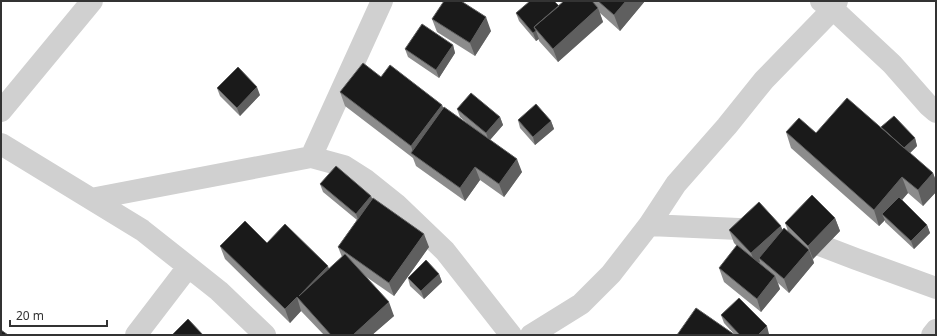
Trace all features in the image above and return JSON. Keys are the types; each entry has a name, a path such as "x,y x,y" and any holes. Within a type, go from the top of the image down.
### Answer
{"street":[{"path":"1,111 92,1"},
{"path":"311,157 382,1"},
{"path":"532,335 581,304 611,274 649,225 676,184 830,4 892,64 936,112"},
{"path":"1,144 142,230 219,291 265,335"},
{"path":"91,199 311,157 344,166 366,180 396,204 445,251 511,335"},
{"path":"649,225 782,230 936,288"},
{"path":"136,335 188,267"},
{"path":"932,335 936,330"}],"building":[{"path":"444,1 461,1 486,17 470,43 432,19"},
{"path":"530,1 554,1 559,6 534,27 536,31 533,33 516,13"},
{"path":"564,1 592,1 598,8 553,49 534,27"},
{"path":"598,1 626,1 614,15"},
{"path":"422,24 453,45 436,70 405,49"},
{"path":"363,63 381,77 390,65 442,105 411,146 340,92"},
{"path":"238,67 257,87 237,108 217,88"},
{"path":"471,93 500,117 486,133 457,109"},
{"path":"847,98 933,173 918,190 902,177 874,210 786,132 799,118 816,133"},
{"path":"536,104 551,121 533,137 518,120"},
{"path":"444,107 517,159 499,184 475,167 460,188 411,153"},
{"path":"894,116 915,138 904,148 881,127"},
{"path":"336,166 371,196 356,214 320,184"},
{"path":"812,195 835,218 808,246 785,223"},
{"path":"899,197 927,225 911,241 882,214"},
{"path":"373,198 424,234 389,283 338,247"},
{"path":"759,202 781,226 751,253 729,230"},
{"path":"245,221 267,243 285,224 328,266 299,296 345,254 389,302 353,335 331,335 297,297 285,309 220,246"},
{"path":"784,228 809,250 784,279 759,258"},
{"path":"737,245 775,276 757,299 719,268"},
{"path":"426,260 439,274 421,291 408,278"},
{"path":"739,298 767,326 758,335 740,335 721,315"},
{"path":"696,308 735,335 677,335"},
{"path":"188,319 203,335 172,335"},
{"path":"1,330 8,335 1,335"}]}
